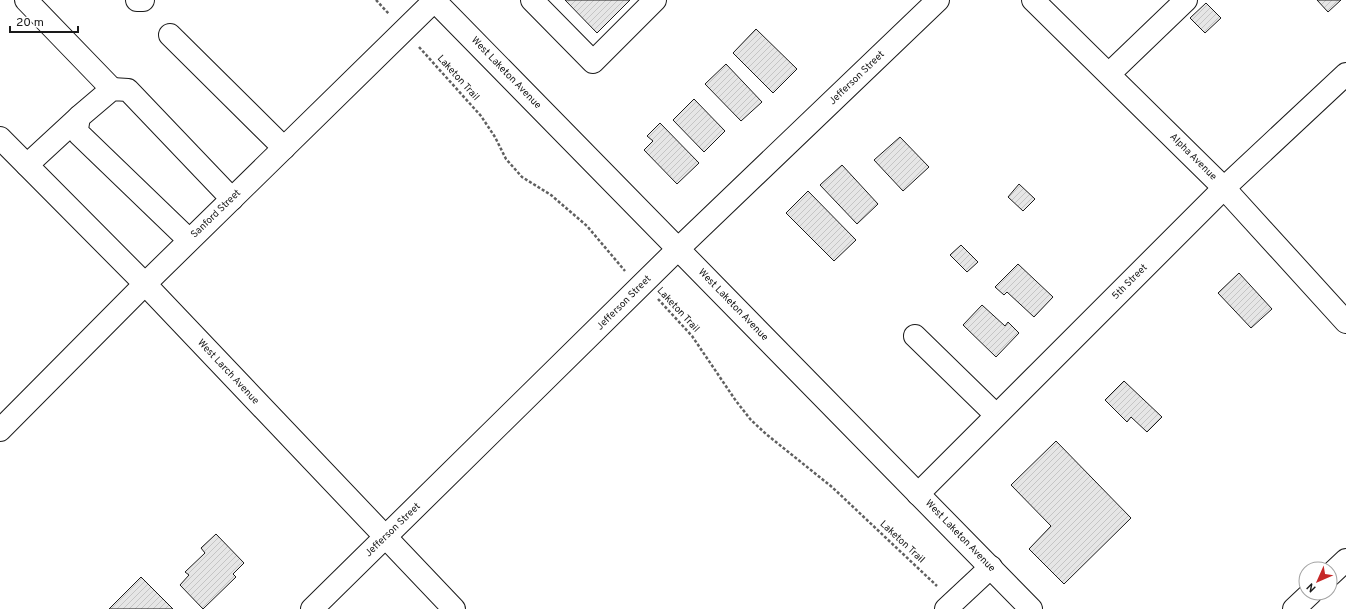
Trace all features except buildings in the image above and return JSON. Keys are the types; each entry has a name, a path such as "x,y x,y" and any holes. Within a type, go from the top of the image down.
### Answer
{"street":[{"path":"26,0 112,89 128,90 232,199"},
{"path":"137,0 143,0"},
{"name":"Sanford Street","path":"0,430 189,240 435,0"},
{"name":"West Laketon Avenue","path":"435,0 678,250 1032,609"},
{"path":"532,0 592,62 654,0"},
{"name":"Jefferson Street","path":"312,609 678,250 938,0"},
{"name":"Alpha Avenue","path":"1033,0 1224,188 1346,322"},
{"path":"1109,74 1186,0"},
{"path":"170,35 284,148"},
{"name":"5th Street","path":"918,494 1224,188 1346,74"},
{"path":"27,166 79,117 112,89"},
{"path":"79,117 77,129 79,134 189,240"},
{"name":"West Larch Avenue","path":"0,138 145,284 454,609"},
{"path":"915,336 996,415"},
{"path":"1338,568 1346,560"},
{"path":"950,606 990,567"},
{"path":"1294,609 1302,601"}],"path":[{"name":"Laketon Trail","path":"376,0 481,116 495,136 506,159 522,177 551,195 587,226 621,267 643,285 692,336 736,401 751,420 766,434 832,487 950,606"}]}
